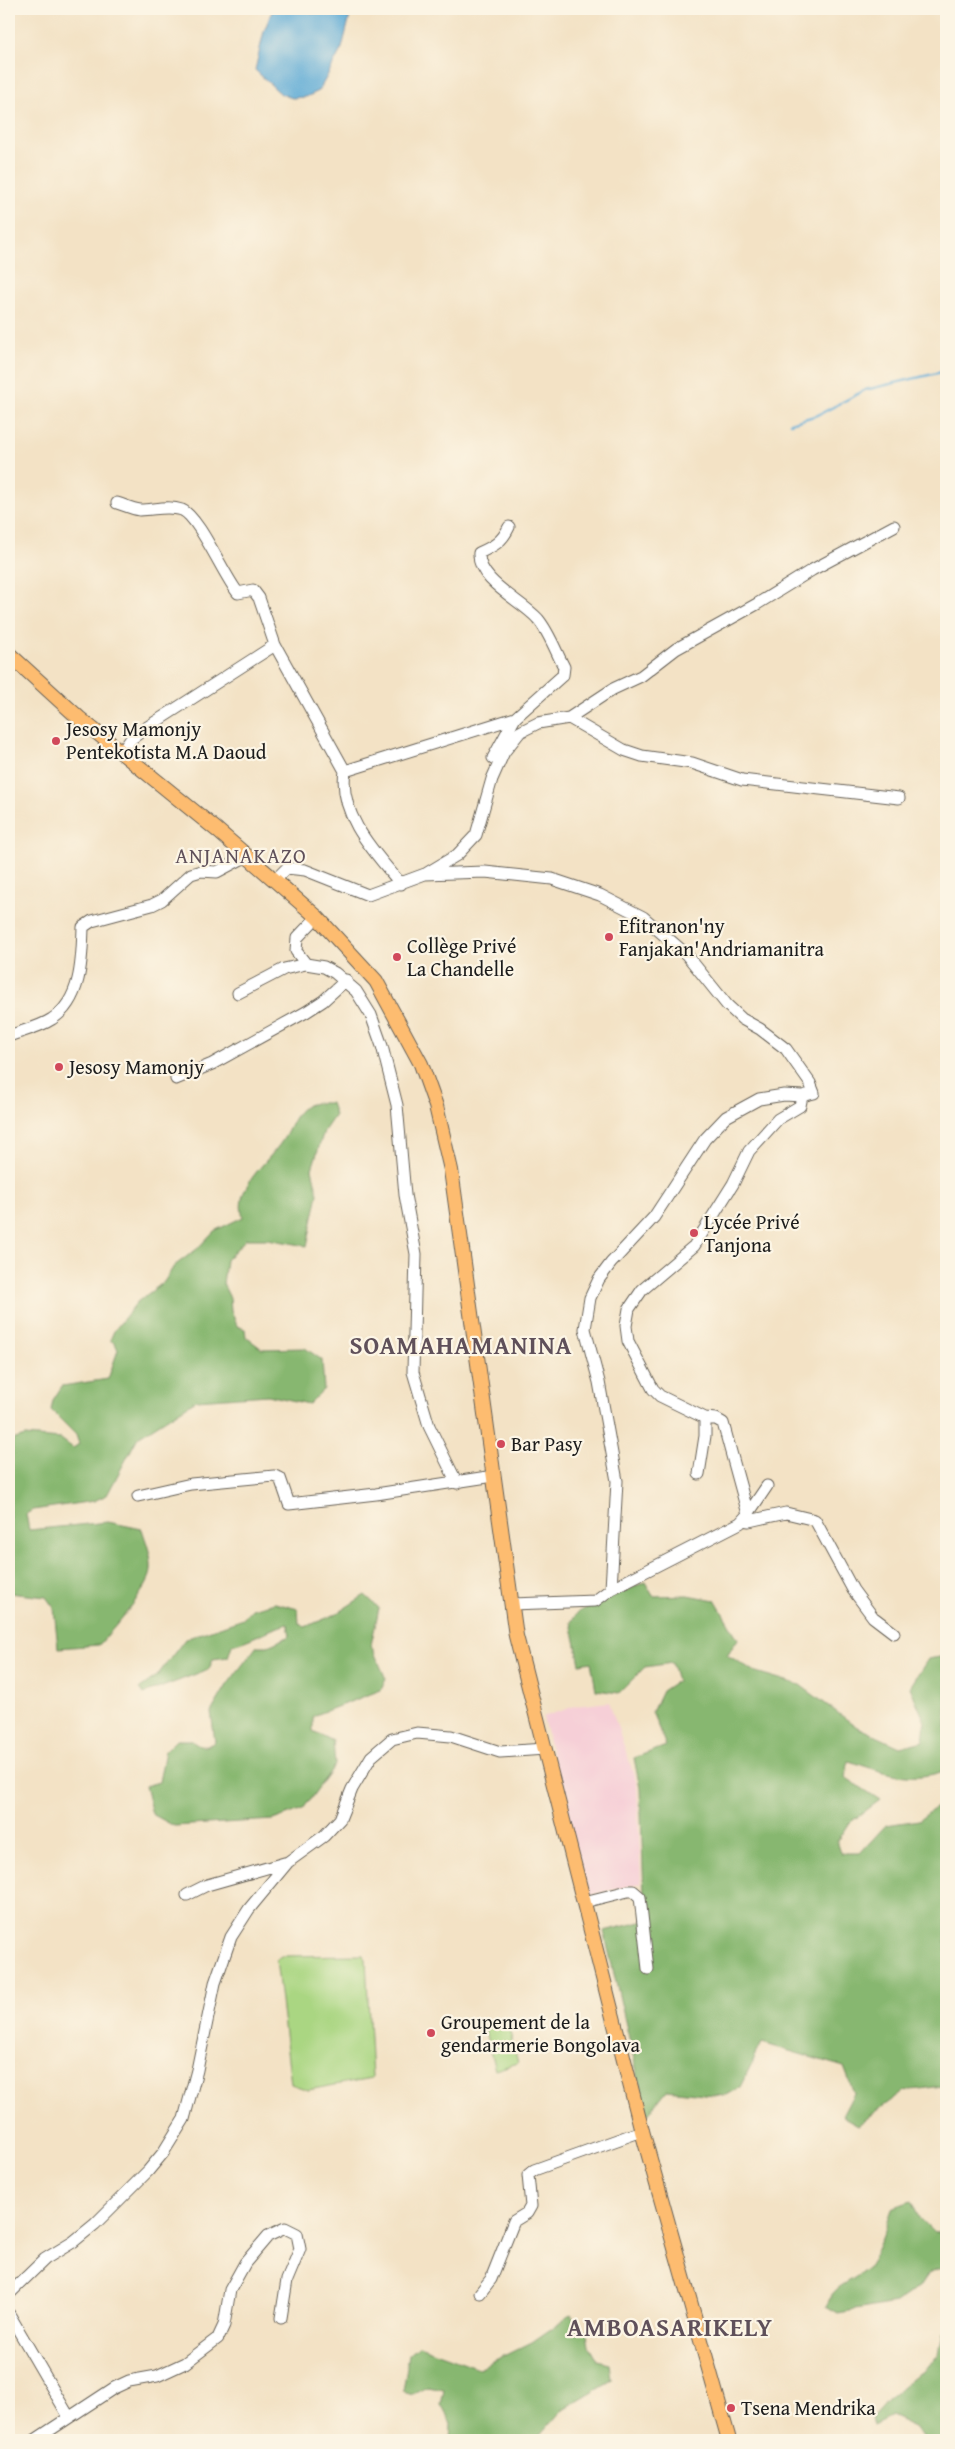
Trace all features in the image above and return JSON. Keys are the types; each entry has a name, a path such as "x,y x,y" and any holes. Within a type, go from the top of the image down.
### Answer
{"main road":[{"path":"9,654 78,718 247,856 317,917 376,980 420,1064 436,1106 451,1170 516,1636 642,2131 729,2440"}],"street":[{"path":"117,503 138,510 172,507 184,511 212,548 230,583 238,593 253,590 259,598 275,645 344,771 344,795 364,839 401,884"},
{"path":"275,880 287,868 305,870 368,895 425,874 457,855 476,835 492,779 504,752 520,732 538,723 569,718 613,689 641,676 676,649 757,604 812,570 894,526"},
{"path":"492,779 492,760 515,718 563,675 564,667 538,620 487,576 478,563 478,553 497,545 505,537 510,527"},
{"path":"122,752 131,739 146,728 183,706 275,645"},
{"path":"344,771 515,718"},
{"path":"569,718 624,750 642,756 692,763 742,780 899,798"},
{"path":"9,1036 52,1020 62,1011 78,983 82,958 83,927 92,921 152,905 162,900 192,874 217,872 247,856"},
{"path":"425,874 485,872 552,879 600,895 643,917 686,954 727,1005 742,1019 760,1029 786,1049 810,1083 814,1093 802,1096 784,1095 759,1099 726,1118 705,1139 654,1217 610,1262 590,1298 585,1329 599,1382 617,1481 611,1589"},
{"path":"306,964 296,951 297,938 317,917"},
{"path":"238,993 284,969 306,964 324,967 346,980 356,991 371,1015 382,1046 397,1105 405,1195 416,1254 413,1372 429,1426 457,1483"},
{"path":"176,1078 212,1064 306,1012 323,1001 346,980"},
{"path":"802,1096 800,1106 778,1119 749,1151 733,1184 694,1246 642,1290 629,1310 626,1326 628,1341 653,1389 660,1396 705,1418 716,1419 723,1423 746,1517 749,1521 786,1513 815,1520 853,1590 873,1617 894,1633"},
{"path":"699,1474 705,1436 705,1418"},
{"path":"138,1496 191,1484 274,1476 280,1478 289,1504 457,1483 494,1476"},
{"path":"512,1604 595,1601 611,1589 722,1534 746,1517 767,1486"},
{"path":"9,2294 45,2259 73,2242 95,2224 148,2171 163,2153 184,2119 197,2070 215,1983 231,1937 248,1910 288,1862 324,1836 340,1819 352,1789 371,1757 392,1740 417,1733 451,1736 500,1752 545,1749"},
{"path":"187,1894 207,1885 288,1862"},
{"path":"584,1902 628,1891 633,1891 640,1897 648,1969"},
{"path":"480,2292 491,2279 514,2221 527,2213 531,2206 528,2175 534,2170 642,2131"},
{"path":"35,2440 114,2388 130,2381 157,2376 186,2363 218,2338 224,2325 230,2290 245,2263 268,2236 285,2228 297,2234 300,2249 287,2280 281,2318"},
{"path":"9,2314 68,2418"}],"shaded area":[{"path":"609,1702 637,1784 641,1883 586,1896 543,1717 575,1706"}],"green space":[{"path":"331,1103 335,1115 324,1131 312,1169 318,1194 307,1246 267,1239 246,1239 226,1260 223,1284 230,1298 231,1310 237,1326 245,1329 246,1337 262,1349 305,1348 322,1360 324,1389 309,1404 268,1395 196,1400 138,1437 107,1495 94,1501 33,1510 26,1514 29,1530 108,1522 142,1529 150,1554 151,1570 145,1587 130,1609 99,1645 58,1648 54,1608 46,1597 9,1593 9,1441 25,1436 61,1439 73,1448 79,1444 76,1435 51,1410 53,1400 62,1386 108,1379 118,1350 115,1343 110,1340 114,1331 137,1302 164,1282 174,1266 197,1249 214,1231 243,1217 241,1206 247,1186 253,1176 276,1150 300,1110 310,1104"},
{"path":"645,1582 653,1596 688,1595 715,1600 738,1639 727,1655 756,1672 800,1685 857,1727 900,1747 923,1741 925,1722 910,1687 928,1659 946,1656 946,1770 921,1776 898,1775 849,1761 845,1777 880,1800 848,1824 837,1841 841,1853 860,1853 886,1825 919,1820 946,1800 946,2088 942,2086 904,2091 858,2125 842,2116 854,2093 844,2067 762,2043 740,2087 724,2096 667,2090 647,2115 604,1931 645,1921 640,1788 634,1758 666,1746 652,1712 662,1691 677,1681 672,1663 645,1667 619,1693 596,1690 591,1662 580,1664 571,1622 578,1612"},
{"path":"365,1595 379,1608 371,1645 386,1679 381,1690 313,1716 313,1731 333,1741 335,1765 303,1809 273,1820 174,1826 152,1814 145,1786 159,1782 165,1751 176,1740 191,1740 197,1745 202,1746 215,1742 211,1712 227,1685 257,1646 268,1646 290,1636 288,1624 232,1645 228,1657 213,1659 209,1669 144,1694 140,1688 157,1676 185,1639 243,1619 252,1609 275,1603 298,1609 299,1624 305,1627 334,1615"},
{"path":"363,1955 366,1959 372,2078 308,2090 291,2084 276,1960 281,1956"},
{"path":"507,2021 518,2063 495,2070 484,2027"},
{"path":"911,2201 919,2218 934,2233 946,2231 946,2267 941,2267 929,2273 921,2285 895,2303 838,2313 826,2306 837,2289 868,2267 881,2242 892,2208"},
{"path":"571,2315 587,2334 589,2346 597,2360 610,2363 612,2380 563,2409 536,2440 450,2440 451,2423 441,2405 444,2390 428,2387 413,2394 403,2391 409,2354 419,2346 479,2368 532,2342"},
{"path":"943,2332 946,2335 946,2440 925,2440 917,2428 891,2416 873,2425 871,2418 890,2397 939,2356"}],"water":[{"path":"273,9 311,9 311,14 338,10 350,16 342,48 319,91 306,97 292,98 281,94 255,70 264,31"}],"waterway":[{"path":"790,423 818,415 865,390 946,371"}],"place":[{"name":"Jesosy Mamonjy Pentekotista M.A Daoud","path":"56,741"},
{"name":"Efitranon'ny Fanjakan'Andriamanitra","path":"609,937"},
{"name":"Collège Privé La Chandelle","path":"397,957"},
{"name":"Jesosy Mamonjy","path":"59,1067"},
{"name":"Lycée Privé Tanjona","path":"694,1233"},
{"name":"Bar Pasy","path":"501,1444"},
{"name":"Groupement de la gendarmerie Bongolava","path":"431,2033"},
{"name":"Tsena Mendrika","path":"731,2408"}],"district":[{"name":"ANJANAKAZO","path":"241,856"},
{"name":"SOAMAHAMANINA","path":"461,1345"},
{"name":"AMBOASARIKELY","path":"670,2327"}]}
